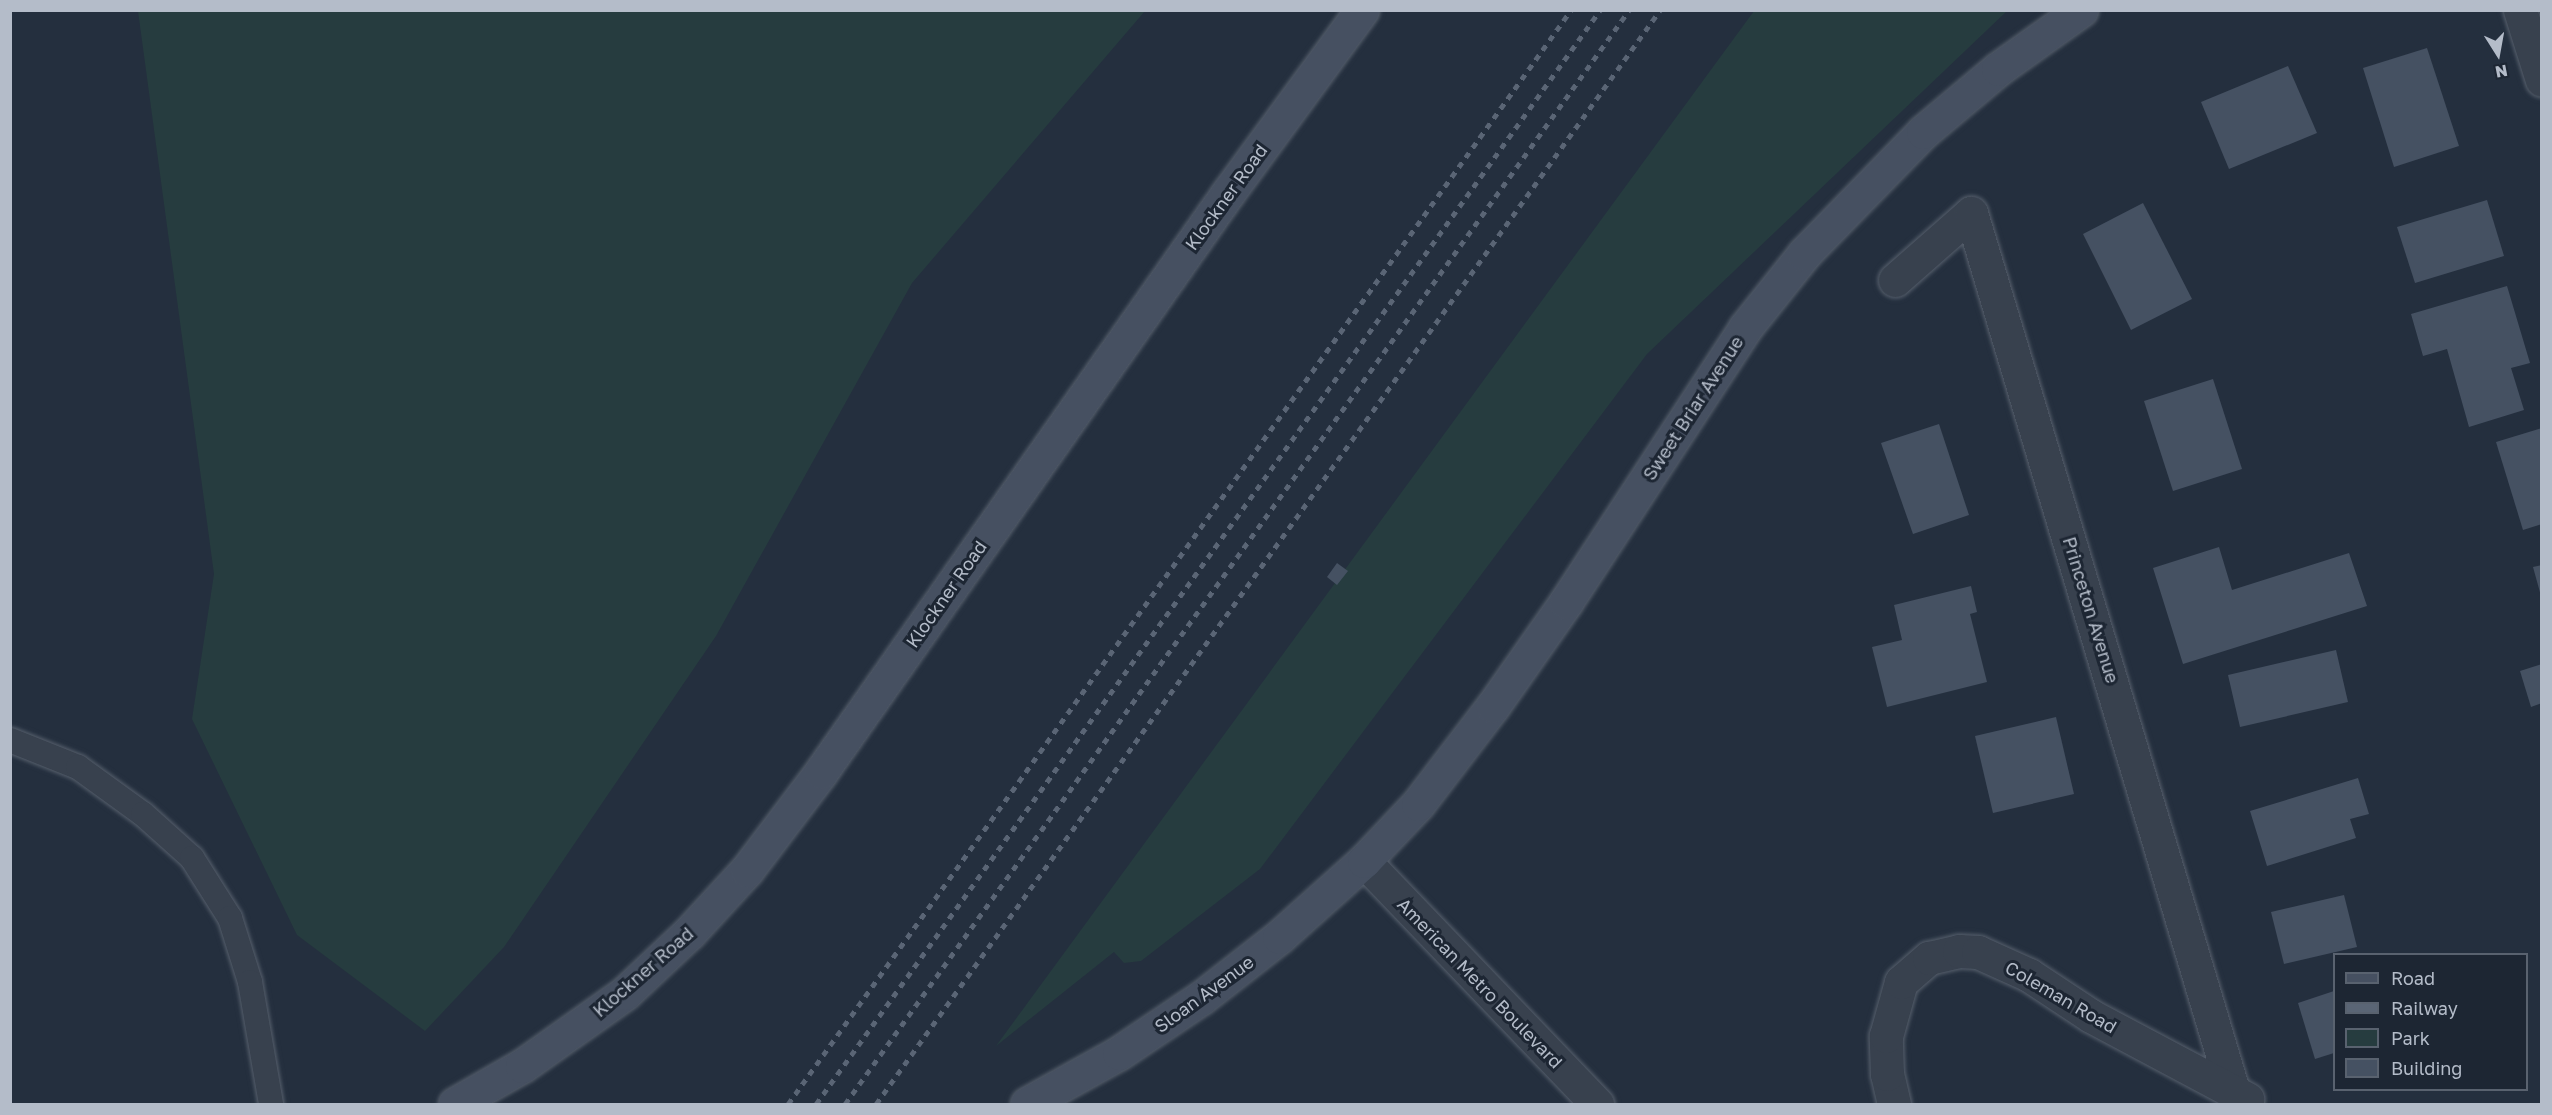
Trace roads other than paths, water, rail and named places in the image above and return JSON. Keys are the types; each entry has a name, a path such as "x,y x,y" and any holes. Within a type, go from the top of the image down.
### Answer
{"main road":[{"name":"Klockner Road","path":"455,1104 522,1066 625,993 689,933 747,870 821,772 1221,202 1362,10"},
{"name":"Sweet Briar Avenue","path":"1364,861 1418,804 1500,696 1566,602 1745,328 1804,254 1923,132 1998,69 2081,10"},
{"name":"Sloan Avenue","path":"1027,1104 1161,1026 1279,937 1364,861"}],"street":[{"path":"2520,10 2541,80"},
{"name":"Princeton Avenue","path":"1895,280 1971,213 2244,1101"},
{"name":"American Metro Boulevard","path":"1364,861 1597,1104"},
{"name":"Coleman Road","path":"1894,1104 1887,1074 1886,1036 1901,982 1929,958 1959,951 1978,952 2029,975 2091,1016 2244,1101"}],"lane":[{"path":"10,740 78,767 143,814 192,858 230,918 247,971 271,1104"}],"railway":[{"path":"788,1104 1571,10"},
{"path":"816,1104 1600,10"},
{"path":"845,1104 1629,10"},
{"path":"876,1104 1660,10"}]}
